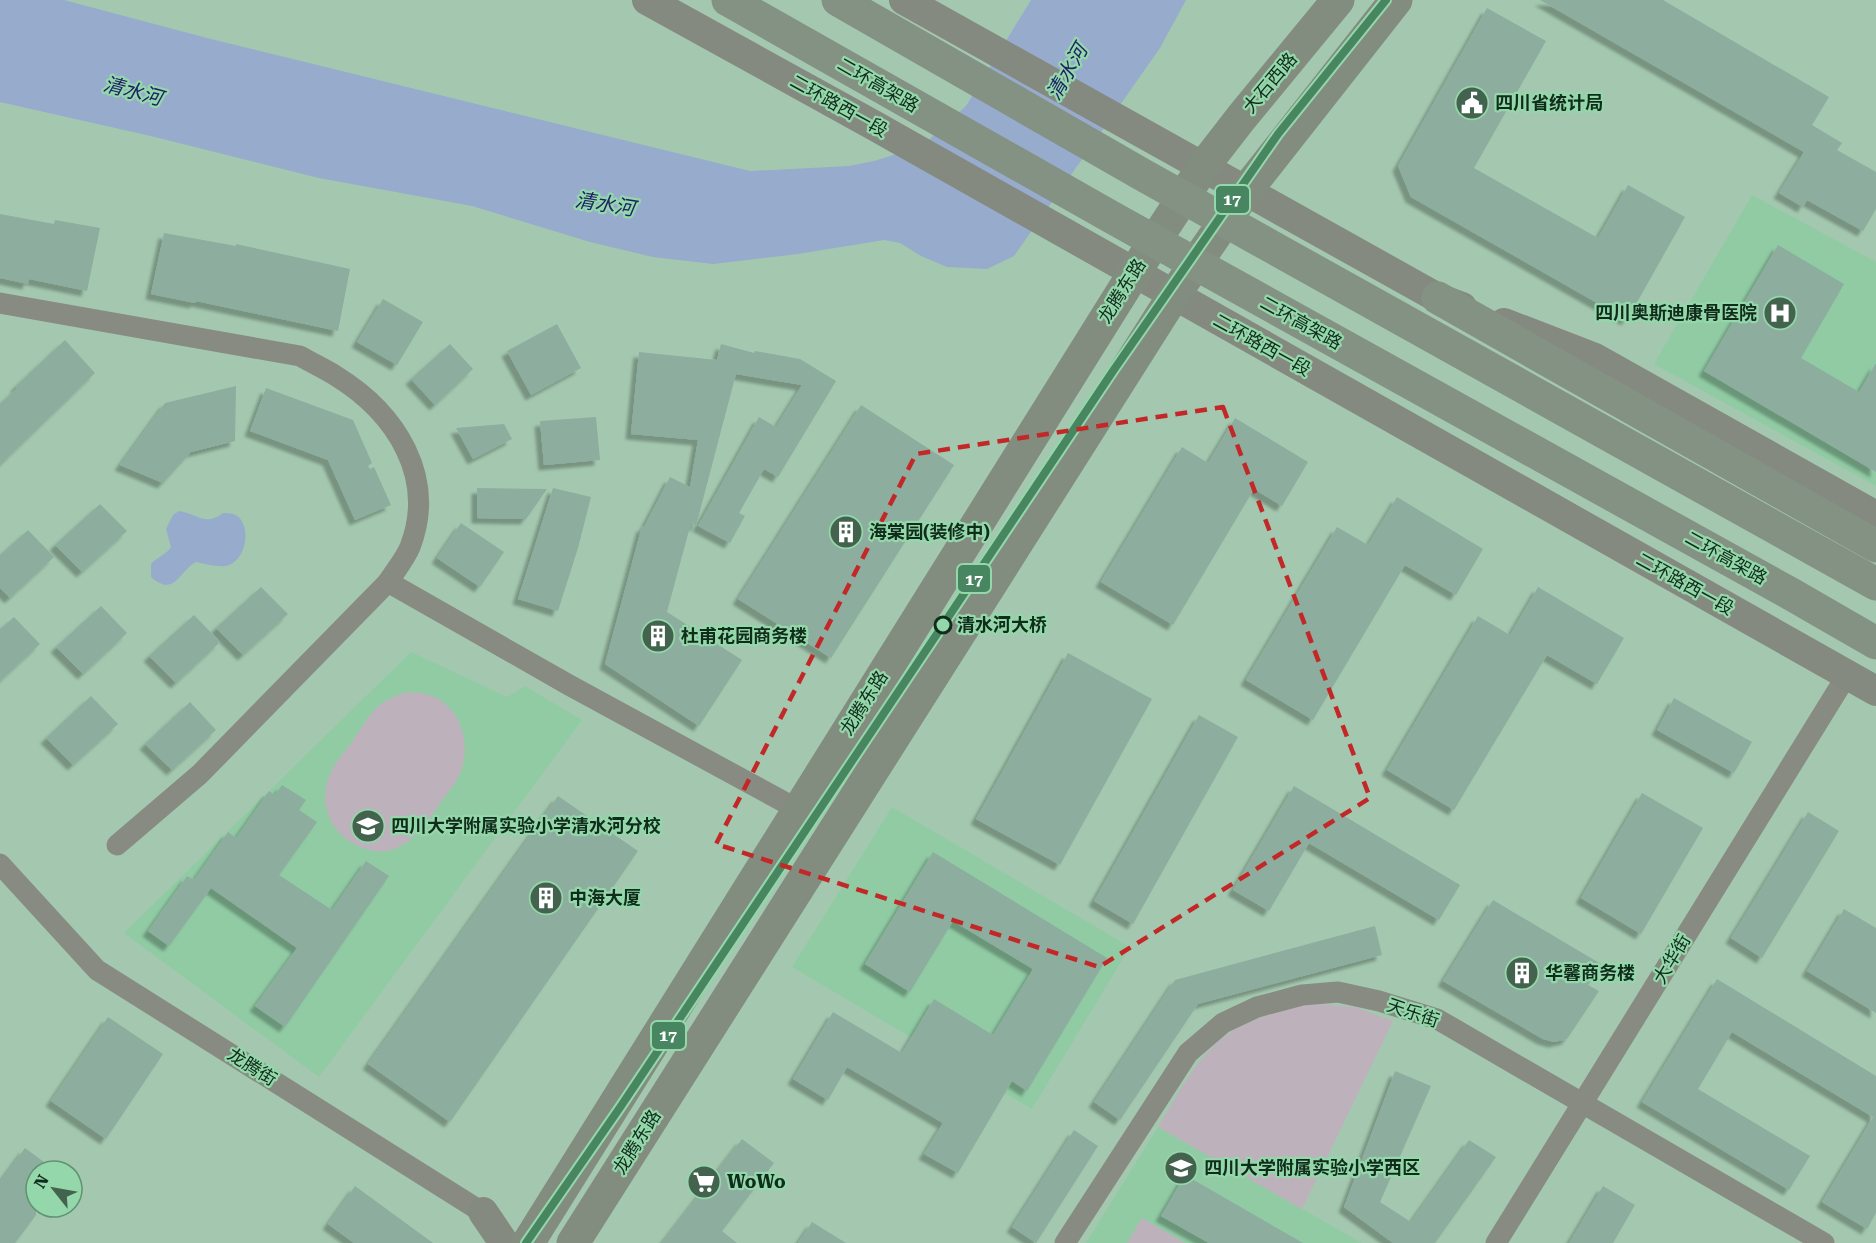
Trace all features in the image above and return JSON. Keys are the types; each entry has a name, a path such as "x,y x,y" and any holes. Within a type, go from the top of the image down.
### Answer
{"highway":[{"name":"二环高架路","path":"728,0 1113,218 1876,643"},
{"path":"838,0 1143,175 1876,584"},
{"path":"1437,298 1876,546"}],"main road":[{"name":"二环路西一段","path":"647,0 875,126 1876,691"},
{"path":"903,0 1437,298 1595,358 1876,516"},
{"name":"大石西路","path":"1203,167 1338,0"},
{"path":"1245,192 1396,0"},
{"name":"龙腾东路","path":"523,1243 1203,167"},
{"name":"龙腾东路","path":"573,1243 1174,295 1245,192"},
{"path":"483,1212 523,1243"}],"street":[{"path":"0,303 300,356 337,376 374,405 397,432 410,458 417,486 418,514 410,548 388,582 200,774 117,845"},
{"path":"388,582 569,685 797,809"},
{"name":"大华街","path":"1497,1243 1847,675"},
{"name":"龙腾街","path":"0,864 97,970 483,1212"},
{"name":"天乐街","path":"1065,1243 1188,1053 1223,1023 1257,1007 1302,995 1338,992 1379,1001 1437,1019 1824,1243"}],"highlighted area":[{"path":"1223,407 1370,798 1099,967 716,844 916,454"}],"shaded area":[{"name":"四川奥斯迪康骨医院","path":"1752,195 1876,262 1876,486 1654,364"},
{"name":"四川大学附属实验小学清水河分校","path":"411,652 507,697 525,686 582,720 319,1077 124,933"},
{"path":"407,692 424,693 437,699 447,705 454,714 460,724 465,747 461,771 432,815 409,841 388,851 363,848 342,836 329,818 325,795 327,784 335,764 374,711 387,700"},
{"path":"892,807 1130,947 1032,1109 792,967"},
{"path":"1309,1003 1355,1007 1393,1021 1302,1209 1158,1127 1195,1067 1224,1037 1254,1020"},
{"name":"四川大学附属实验小学西区","path":"1158,1127 1362,1243 1086,1243"},
{"path":"1142,1218 1185,1243 1127,1243"}],"water":[{"name":"清水河","path":"0,0 64,0 207,38 750,171 849,166 922,146 966,106 1031,0 1186,0 1160,48 1014,256 987,269 947,267 921,256 900,243 884,240 798,254 713,264 653,257 590,242 472,206 319,178 155,137 0,102"},
{"path":"179,511 206,519 223,513 233,514 239,518 243,524 245,541 239,557 233,563 225,566 196,562 171,584 159,583 151,577 151,564 171,547 166,529 173,515"}],"building":[{"path":"1540,0 1663,0 1829,97 1812,125 1842,143 1837,150 1876,172 1876,209 1863,231 1807,200 1803,207 1779,193 1804,152"},
{"name":"四川省统计局","path":"1487,8 1546,41 1474,168 1598,238 1628,185 1685,217 1627,320 1411,197 1398,166"},
{"path":"0,214 54,224 55,220 100,228 87,291 29,279 28,284 0,278"},
{"path":"164,233 236,246 236,244 350,269 338,331 196,301 195,303 151,294"},
{"path":"1778,245 1844,284 1801,358 1859,392 1876,363 1876,472 1704,371"},
{"path":"383,299 423,322 397,365 357,342"},
{"path":"557,324 581,368 531,395 507,351"},
{"path":"65,340 95,373 0,465 0,404"},
{"path":"450,344 473,369 435,405 411,379"},
{"path":"721,344 754,353 755,351 800,359 836,381 778,477 764,469 739,513 745,516 730,543 698,526 759,417 776,427 802,385 736,374 696,526 691,523 667,612 742,660 699,726 605,664 642,526 644,527 670,477 690,487 698,440 631,434 639,352 717,360"},
{"path":"236,386 235,441 191,452 163,483 120,465 165,403"},
{"path":"266,388 353,420 372,463 368,466 370,469 374,467 391,505 355,520 328,460 250,431"},
{"name":"海棠园(装修中)","path":"861,405 954,465 831,658 738,599"},
{"path":"596,417 600,460 544,465 540,421"},
{"path":"1235,418 1308,462 1282,506 1254,489 1173,625 1101,582 1182,447 1208,463"},
{"path":"504,424 512,439 473,459 456,428"},
{"path":"477,488 547,489 526,519 477,518"},
{"path":"553,488 591,497 558,611 518,599"},
{"path":"1397,497 1483,549 1456,595 1405,565 1313,720 1246,680 1337,527 1368,545"},
{"path":"100,504 127,531 82,572 55,545"},
{"path":"461,523 504,552 480,587 437,558"},
{"path":"28,530 54,557 10,598 0,588 0,555"},
{"path":"261,587 288,614 243,655 216,628"},
{"path":"1538,587 1624,638 1597,684 1547,655 1454,810 1387,770 1478,616 1510,635"},
{"path":"101,606 127,633 83,674 56,647"},
{"path":"194,615 220,642 176,683 149,656"},
{"path":"14,617 40,644 0,681 0,629"},
{"path":"1068,653 1152,699 1060,865 976,819"},
{"path":"91,696 118,724 73,765 46,738"},
{"path":"1674,698 1752,742 1734,773 1657,730"},
{"path":"190,702 216,730 172,770 145,744"},
{"path":"1199,715 1238,737 1133,924 1094,901"},
{"path":"282,785 306,800 299,810 317,822 279,875 332,910 366,861 389,876 285,1027 255,1006 297,948 211,888 169,946 148,931 187,876 194,880 228,832 236,838 269,791 275,795"},
{"path":"1294,786 1460,885 1439,920 1309,843 1269,911 1233,890"},
{"path":"1642,793 1703,828 1641,934 1581,898"},
{"name":"中海大厦","path":"558,796 638,851 450,1122 368,1064"},
{"path":"1808,812 1839,831 1762,958 1731,938"},
{"path":"933,852 1107,958 1027,1091 1012,1081 958,1173 924,1154 943,1123 847,1067 828,1100 793,1079 833,1012 902,1053 934,999 993,1035 1033,969 953,921 910,992 865,964"},
{"name":"华馨商务楼","path":"1493,900 1601,964 1588,985 1599,991 1567,1039 1554,1042 1543,1039 1443,981"},
{"path":"1844,909 1876,928 1876,1013 1807,971"},
{"path":"1375,926 1382,955 1198,1004 1120,1120 1094,1102 1175,980"},
{"path":"1717,979 1876,1076 1876,1213 1867,1229 1822,1202 1873,1117 1732,1032 1698,1089 1810,1156 1789,1190 1642,1102"},
{"path":"108,1017 163,1054 106,1139 51,1101"},
{"path":"1395,1071 1431,1086 1380,1202 1411,1222 1469,1140 1496,1157 1435,1243 1393,1243 1344,1207"},
{"path":"1074,1130 1098,1146 1036,1243 1012,1227"},
{"path":"742,1139 774,1163 722,1231 737,1243 662,1243"},
{"path":"25,1148 40,1159 24,1159 24,1219 33,1219 15,1243 0,1243 0,1182"},
{"path":"1185,1175 1303,1243 1209,1243 1161,1216"},
{"path":"355,1186 433,1243 354,1243 328,1224"},
{"path":"1603,1186 1635,1205 1613,1243 1569,1243"},
{"path":"812,1222 846,1243 798,1243"}],"transit line":[{"name":"17","path":"526,1243 621,1106 1113,371 1278,134 1386,0"}],"place":[{"name":"四川省统计局","path":"1472,103"},
{"name":"四川奥斯迪康骨医院","path":"1780,313"},
{"name":"海棠园(装修中)","path":"846,532"},
{"name":"清水河大桥","path":"943,625"},
{"name":"杜甫花园商务楼","path":"658,636"},
{"name":"四川大学附属实验小学清水河分校","path":"368,826"},
{"name":"中海大厦","path":"546,898"},
{"name":"华馨商务楼","path":"1522,973"},
{"name":"四川大学附属实验小学西区","path":"1181,1168"},
{"name":"WoWo","path":"704,1182"}]}
